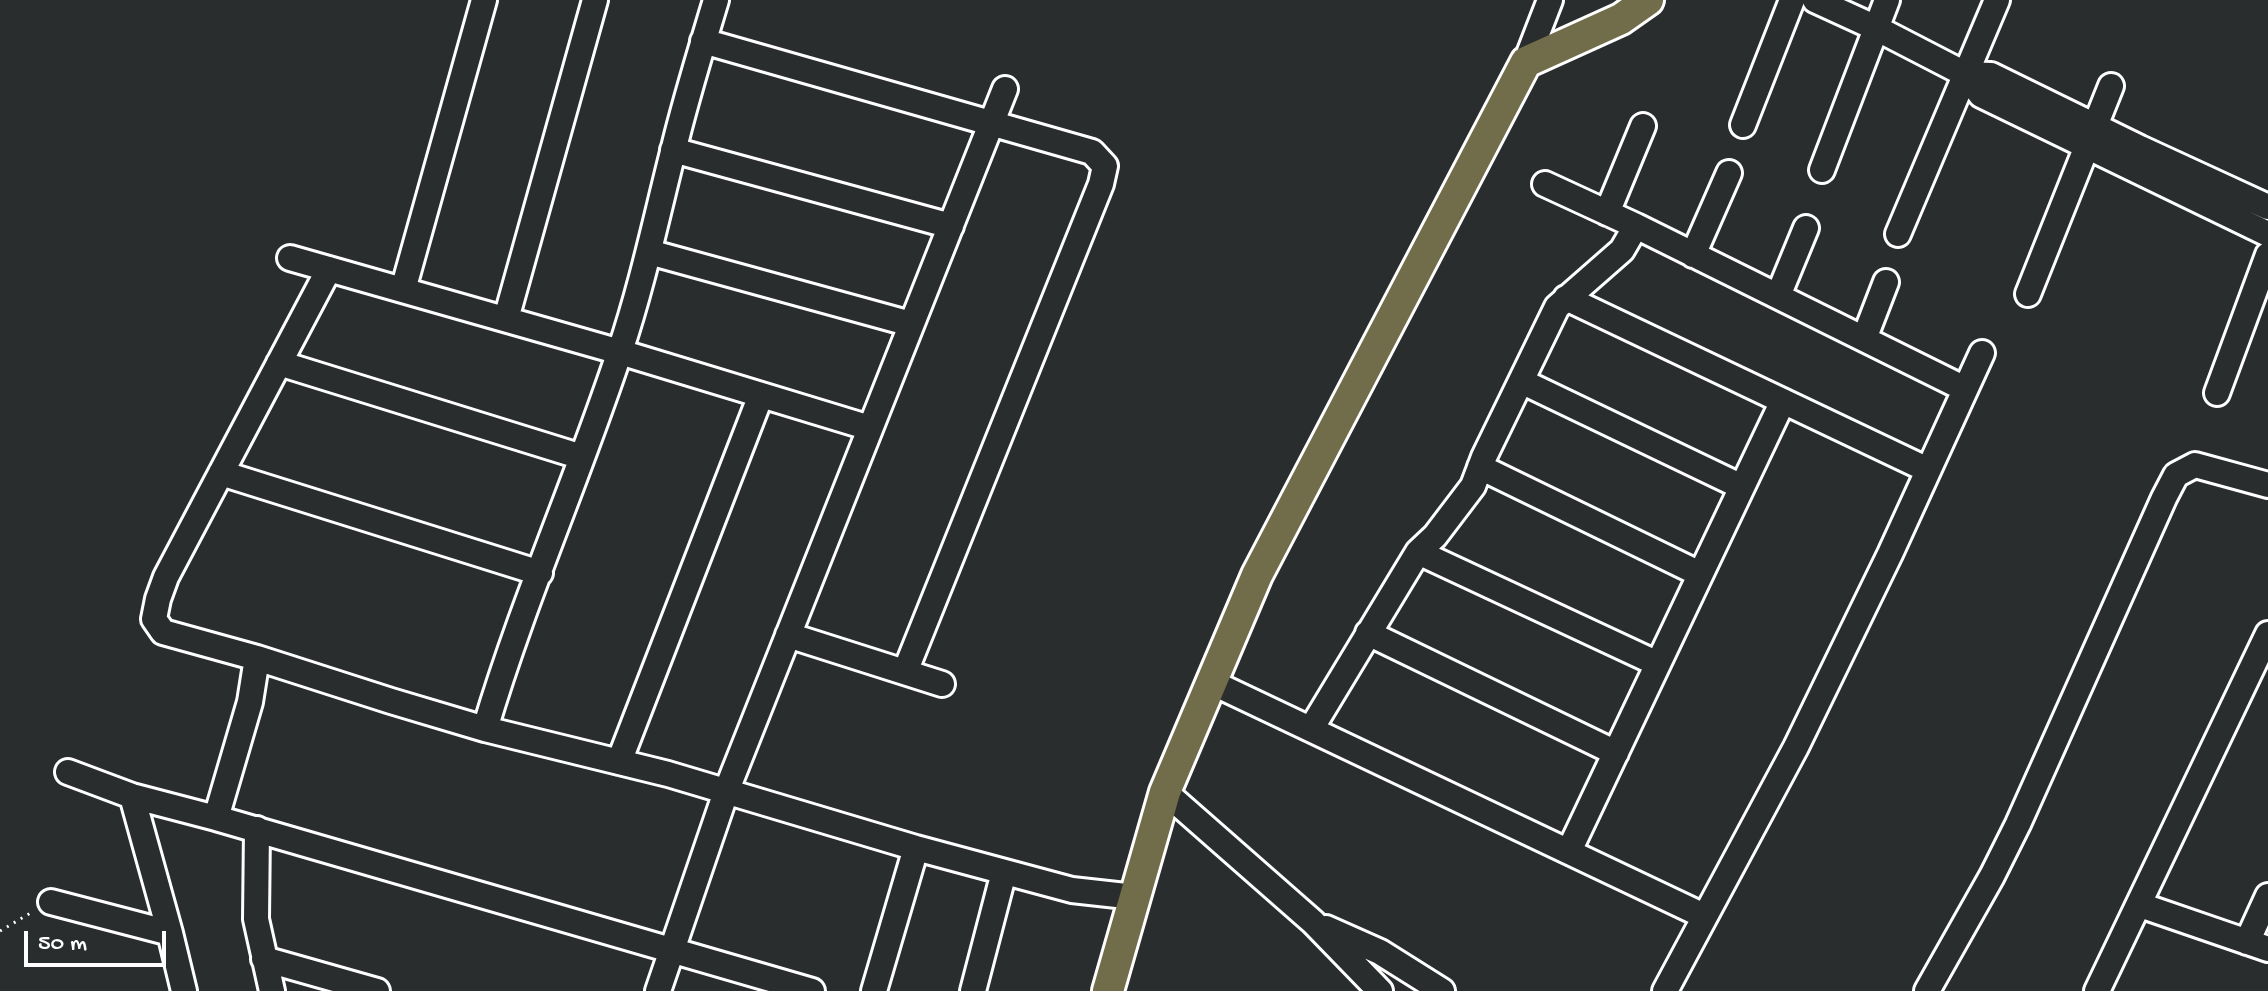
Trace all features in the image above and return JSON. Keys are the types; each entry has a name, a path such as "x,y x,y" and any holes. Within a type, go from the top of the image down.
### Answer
{"main road":[{"path":"1108,991 1165,792 1257,575 1526,62 1621,19 1648,0"}],"street":[{"path":"403,290 484,0"},
{"path":"506,319 595,0"},
{"path":"485,729 503,668 620,352 716,0"},
{"path":"1526,62 1550,0"},
{"path":"1743,125 1792,0"},
{"path":"1815,0 1965,74 1991,75 2091,136 2268,234"},
{"path":"1822,170 1887,0"},
{"path":"1898,234 1997,0"},
{"path":"703,41 1092,152 1105,166 1095,199 905,672"},
{"path":"2028,294 2111,86"},
{"path":"658,991 726,792 1005,89"},
{"path":"1607,213 1643,126"},
{"path":"2091,136 2268,207"},
{"path":"673,150 951,226"},
{"path":"1693,255 1729,173"},
{"path":"1545,184 1965,389"},
{"path":"1311,729 1418,552 1435,536 1473,486 1557,307 1622,250 1636,226"},
{"path":"1778,296 1806,228"},
{"path":"649,252 911,324"},
{"path":"2217,393 2257,320 2268,255"},
{"path":"290,258 620,352 870,428"},
{"path":"329,269 166,577 154,619 163,632 485,729 619,762 1004,872 1072,890 1135,897"},
{"path":"1864,339 1886,282"},
{"path":"1566,298 1928,470"},
{"path":"1665,991 1796,747 1890,554 1982,353"},
{"path":"279,363 582,457"},
{"path":"1521,381 1742,487"},
{"path":"619,762 761,395"},
{"path":"1569,851 1783,401"},
{"path":"1927,991 2018,824 2176,475 2195,465 2268,485"},
{"path":"1480,467 1700,574"},
{"path":"221,473 540,573"},
{"path":"1418,552 1658,664"},
{"path":"1368,633 1616,753"},
{"path":"2097,991 2257,685 2268,634"},
{"path":"788,635 942,684"},
{"path":"216,818 250,702 257,658"},
{"path":"1211,682 1704,916"},
{"path":"68,772 132,796 257,829 812,991"},
{"path":"1165,792 1313,922 1380,991"},
{"path":"132,796 184,991"},
{"path":"257,829 256,919 272,991"},
{"path":"874,991 916,848"},
{"path":"973,991 1004,872"},
{"path":"2140,905 2258,946 2268,896"},
{"path":"51,902 170,933"},
{"path":"1313,922 1380,952 1442,991"},
{"path":"264,959 377,991"}],"path":[{"path":"0,931 51,902"}]}
